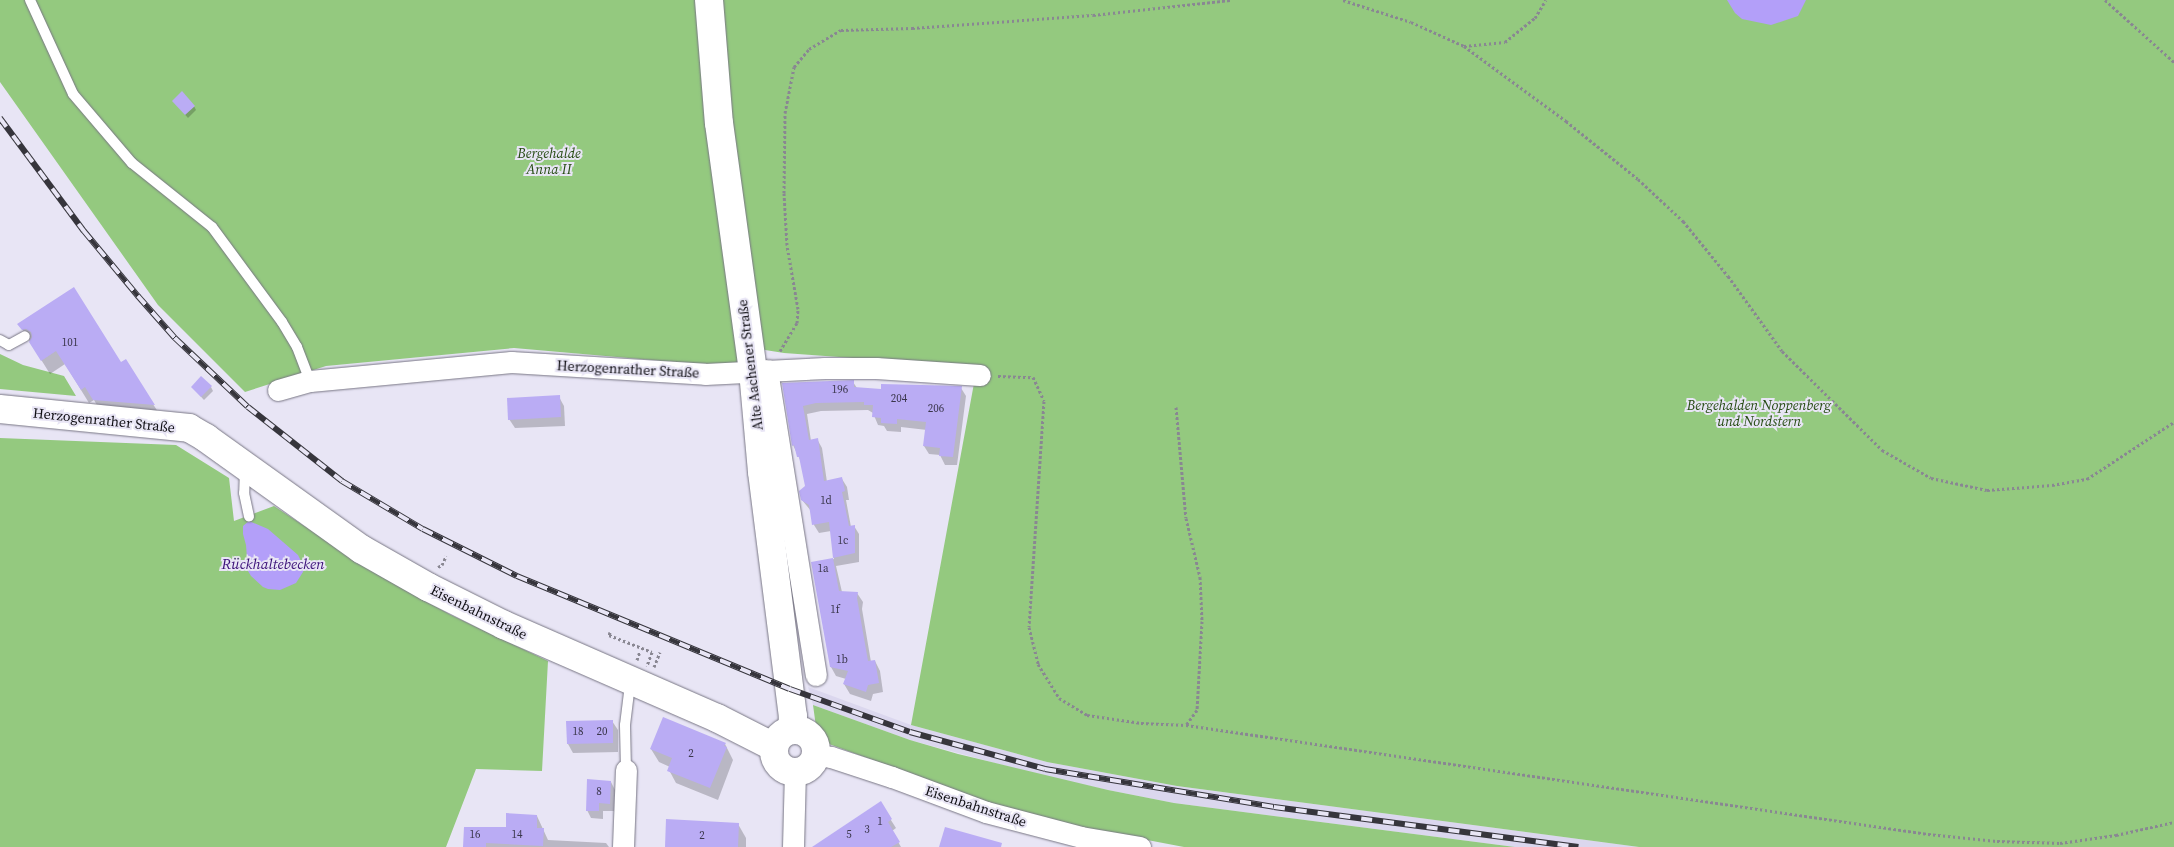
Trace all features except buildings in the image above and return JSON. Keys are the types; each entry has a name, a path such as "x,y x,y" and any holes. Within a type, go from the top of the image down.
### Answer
{"street":[{"name":"Alte Aachener Straße","path":"709,0 719,123 760,370 816,675"},
{"name":"Herzogenrather Straße","path":"278,390 310,381 511,362 705,374 760,370 876,368 980,375"},
{"name":"Alte Aachener Straße","path":"760,370 762,472 792,707 783,739"},
{"name":"Herzogenrather Straße","path":"0,409 189,428 206,438"},
{"name":"Eisenbahnstraße","path":"206,438 362,549 428,587 504,624 639,677 716,718 783,739"},
{"path":"793,847 805,764 815,748 810,736 804,732 783,739 775,760 779,765 783,769 805,764"},
{"name":"Eisenbahnstraße","path":"805,764 831,757 892,777 986,812 1081,837 1129,846"},
{"path":"623,847 626,770"}],"lane":[{"path":"30,0 73,94 132,163 212,227 282,322 298,347 310,381"},
{"path":"0,340 9,345 25,336"},
{"path":"245,466 244,493 249,516"},
{"path":"626,770 625,725 629,691 639,677"}],"path":[{"path":"760,370 797,323 798,309 787,245 784,193 785,113 794,67 808,49 841,30 912,28 1093,15 1230,0"},
{"path":"1343,0 1411,22 1464,46 1566,121 1638,179 1683,221 1728,276 1782,351 1882,450 1931,478 1987,490 2052,485 2087,479 2174,422"},
{"path":"1464,46 1505,42 1535,18 1546,0"},
{"path":"2104,0 2174,62"},
{"path":"980,375 1033,377 1044,401 1029,627 1038,664 1059,698 1087,715 1141,723 1186,725 1938,835 2060,843 2116,835 2174,822"},
{"path":"1176,407 1186,518 1200,577 1202,621 1197,710 1186,725"},
{"path":"444,561 446,556"},
{"path":"610,632 609,635 652,652 639,677"}],"shaded area":[{"path":"808,687 911,725 1047,762 1177,786 1639,847 1515,847 1174,803 1043,776 910,740 813,705"}],"green space":[{"name":"Bergehalde Anna II","path":"0,0 697,0 743,368 514,348 326,366 245,392 158,305 0,82"},
{"name":"Bergehalden Noppenberg und Nordstern","path":"712,0 2174,0 2174,847 1639,847 1177,786 1047,762 911,725 977,367 784,353 759,349"},
{"path":"0,354 23,365 64,376 76,396 0,389"},
{"path":"0,438 176,445 229,478 234,521 274,506 382,577 451,615 548,661 542,771 476,769 446,847 0,847"},
{"path":"813,705 910,740 958,754 1108,790 1174,803 1515,847 1184,847 1079,827 1008,810 829,744 817,734"}],"water":[{"path":"1727,0 1806,0 1798,16 1771,25 1742,19 1735,13"},
{"name":"Rückhaltebecken","path":"249,521 268,529 298,555 304,567 296,583 280,590 268,589 251,576 248,571 243,534 243,526"}],"railway":[{"path":"0,118 84,231 138,296 175,338 248,407 342,481 423,529 517,576 790,689 910,732 1045,769 1274,807 1578,847"}]}
